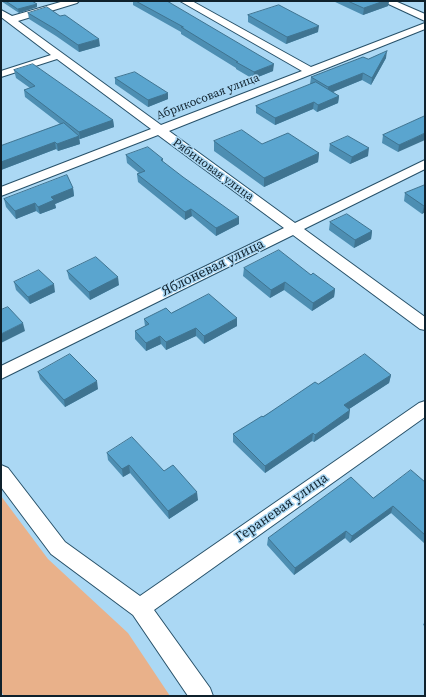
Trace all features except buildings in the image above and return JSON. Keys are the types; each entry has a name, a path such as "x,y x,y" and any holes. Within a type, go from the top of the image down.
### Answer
{"street":[{"path":"5,17 74,1"},
{"path":"185,1 310,71"},
{"path":"387,1 425,18"},
{"name":"Рябиновая улица","path":"5,17 425,325"},
{"name":"Абрикосовая улица","path":"1,192 425,26"},
{"path":"1,74 58,56"},
{"name":"Яблоневая улица","path":"1,373 425,164"},
{"name":"Гераневая улица","path":"140,608 425,408"},
{"path":"1,473 58,548 140,608 202,696"}],"shaded area":[{"path":"1,496 48,559 128,633 170,696 4,696 1,691"}]}
